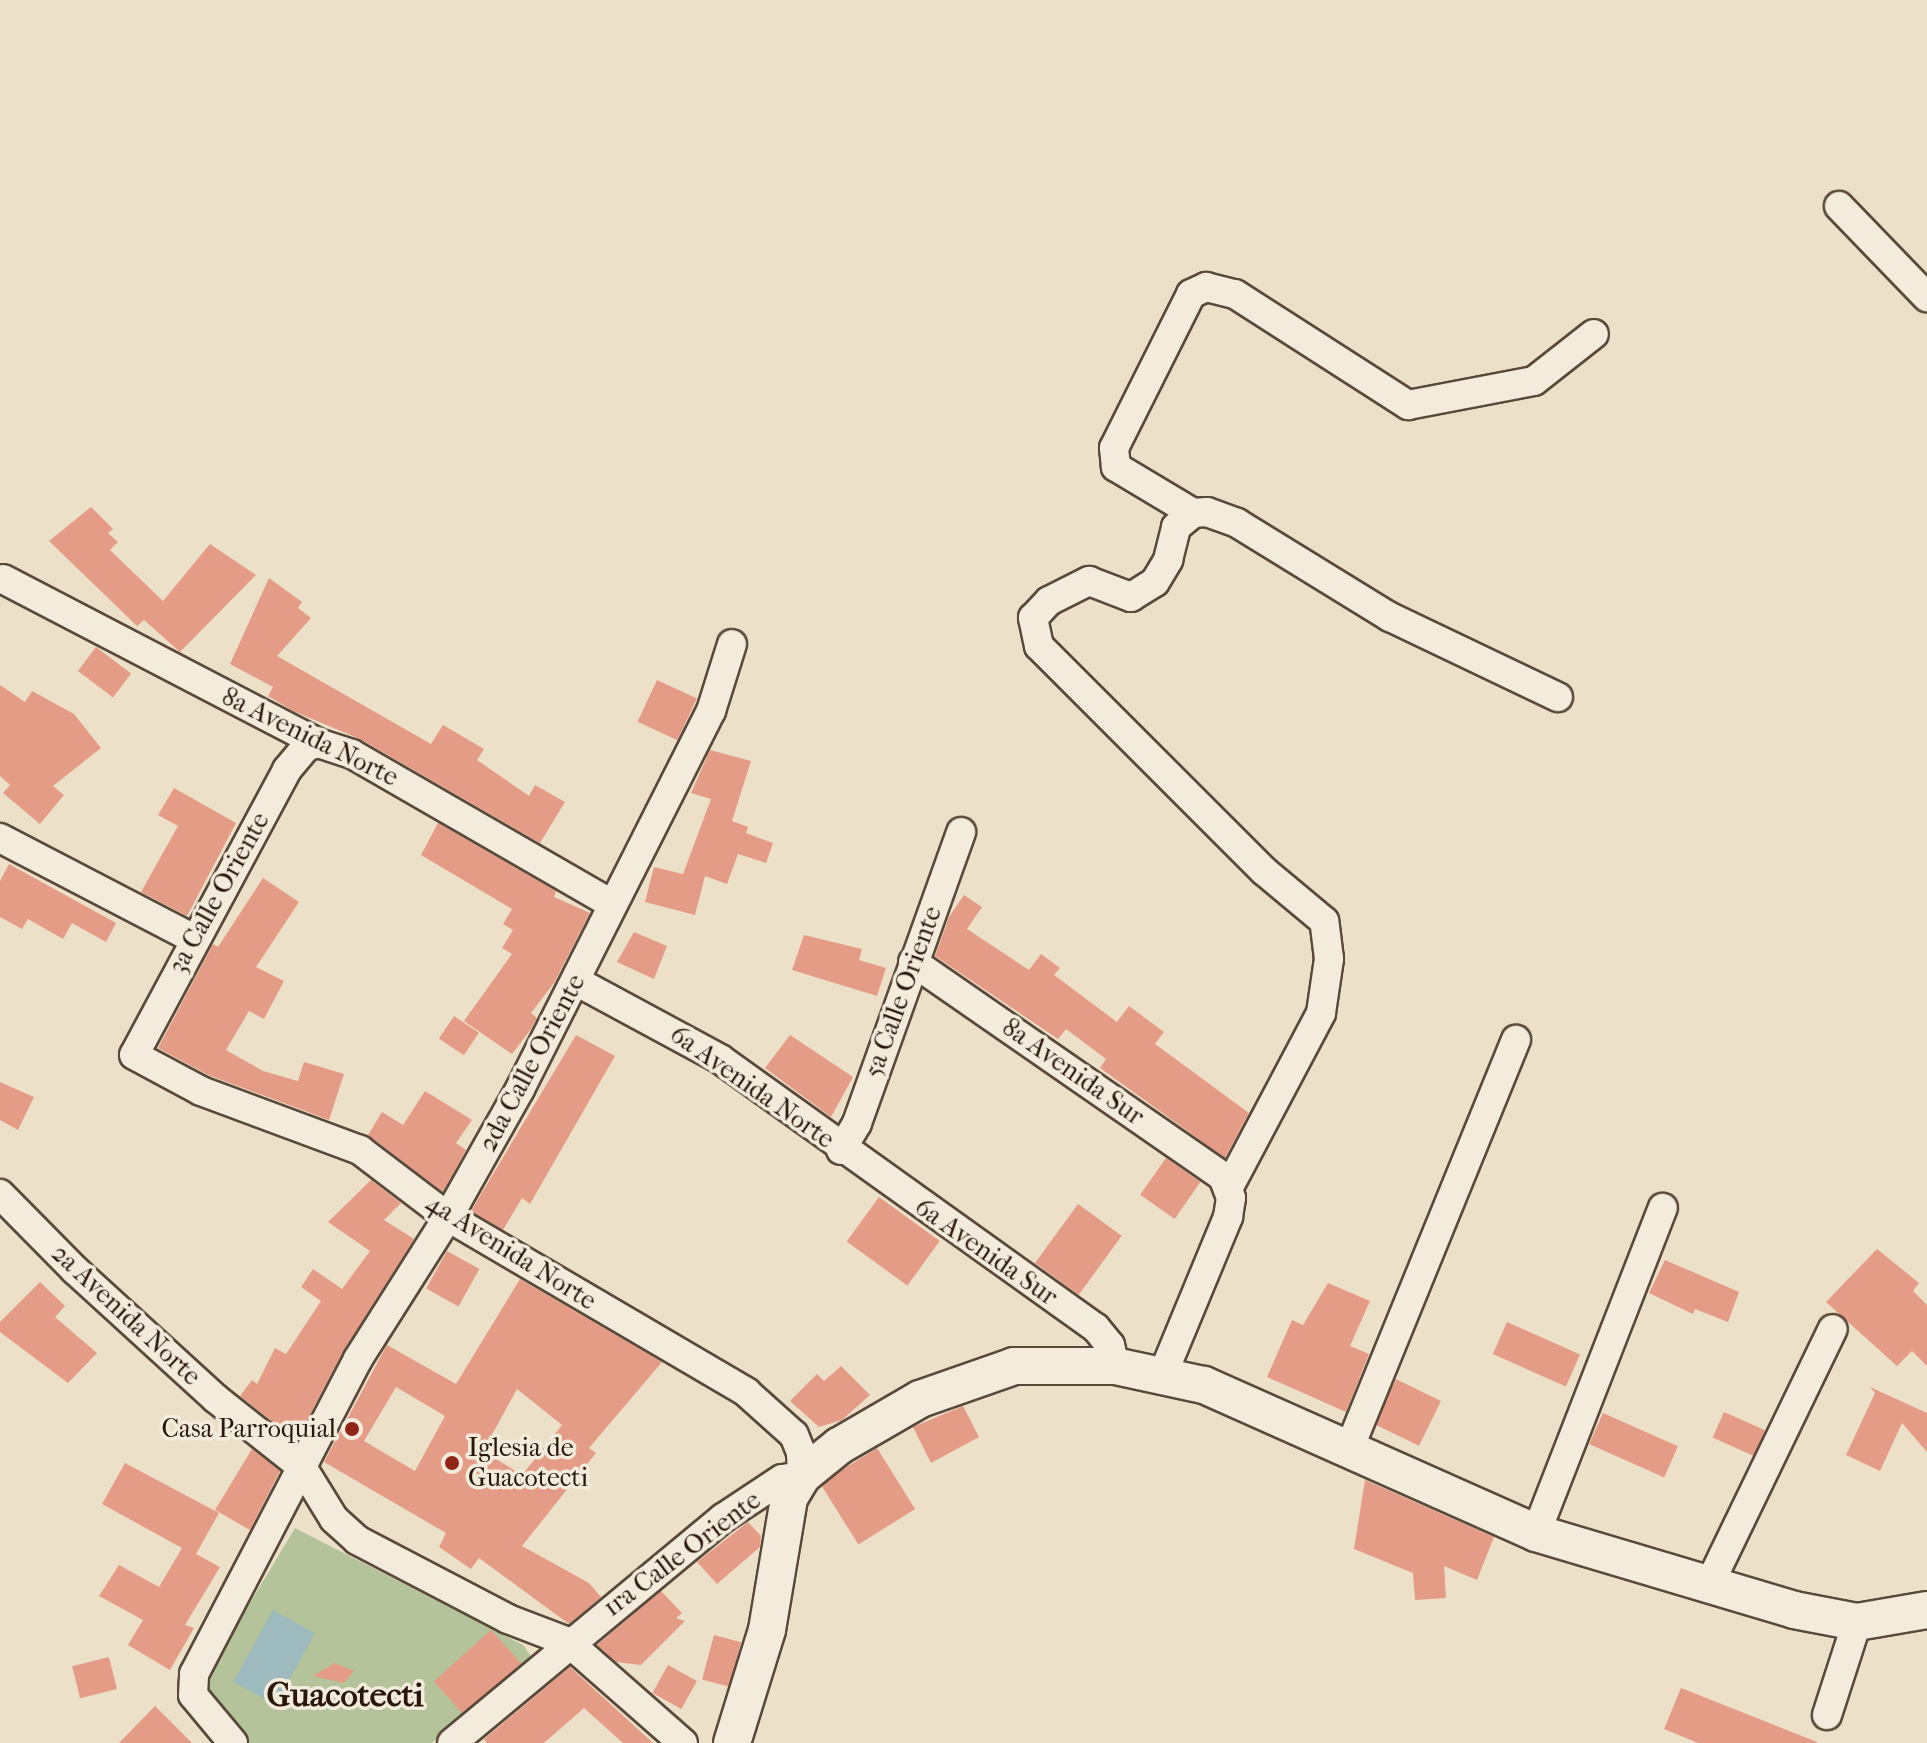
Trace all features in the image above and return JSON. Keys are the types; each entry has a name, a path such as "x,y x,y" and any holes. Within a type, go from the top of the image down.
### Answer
{"street":[{"path":"1839,206 1927,297"},
{"path":"1558,697 1390,617 1237,523 1207,512 1193,513 1116,467 1114,448 1191,294 1206,287 1235,294 1408,405 1534,381 1594,334"},
{"path":"1163,1374 1228,1217 1229,1187 1321,1013 1329,959 1324,921 1264,871 1039,646 1033,618 1049,601 1089,581 1131,597 1155,582 1168,560 1176,527 1193,513"},
{"name":"8a Avenida Norte","path":"3,579 318,743 352,754 612,904"},
{"name":"2da Calle Oriente","path":"233,1743 193,1695 194,1674 358,1359 448,1217 576,981 711,711 732,644"},
{"name":"3a Calle Oriente","path":"134,1055 192,938 287,770 306,747 318,743"},
{"name":"5a Calle Oriente","path":"841,1150 857,1123 961,832"},
{"path":"0,838 192,938"},
{"name":"8a Avenida Sur","path":"913,962 1212,1167 1229,1187"},
{"name":"6a Avenida Norte","path":"576,981 720,1059 841,1150"},
{"path":"1349,1449 1516,1040"},
{"name":"4a Avenida Norte","path":"134,1055 201,1091 360,1150 448,1217 746,1392 794,1435 802,1476"},
{"name":"6a Avenida Sur","path":"841,1150 1096,1328 1110,1345 1115,1366"},
{"name":"2a Avenida Norte","path":"0,1194 75,1270 215,1398 302,1467 334,1519 357,1540 508,1619 568,1642"},
{"path":"1536,1533 1663,1208"},
{"path":"1709,1585 1833,1329"},
{"path":"732,1743 763,1644 789,1498 802,1476 819,1459 886,1418 983,1373 1014,1366 1115,1366 1163,1374 1257,1406 1536,1533 1709,1585 1857,1622 1927,1610"},
{"name":"1ra Calle Oriente","path":"452,1743 568,1642 746,1502 782,1479 802,1476"},
{"path":"1827,1715 1857,1622"},
{"path":"568,1642 683,1743"}],"green space":[{"path":"295,1528 523,1645 531,1656 432,1743 248,1743 206,1691 205,1678"}],"water":[{"path":"273,1610 315,1633 275,1705 233,1682"}],"building":[{"path":"91,507 113,529 108,533 118,542 110,550 163,601 210,544 256,575 180,652 144,620 137,626 49,541"},
{"path":"269,578 302,602 298,608 311,618 277,656 431,744 443,725 484,749 477,760 529,796 535,785 565,802 540,843 360,739 293,711 268,696 273,687 230,664"},
{"path":"96,647 131,673 113,697 78,671"},
{"path":"657,680 697,699 677,740 638,722"},
{"path":"0,685 25,702 32,691 74,714 101,748 53,786 64,795 40,824 3,793 10,785 0,776"},
{"path":"710,750 751,761 732,821 748,827 746,833 773,843 766,863 738,854 727,884 705,876 695,915 645,902 654,867 683,874 711,799 691,793"},
{"path":"174,788 236,823 187,916 141,892 178,826 158,815"},
{"path":"438,823 556,891 554,897 590,913 554,983 531,1013 537,1018 531,1029 512,1054 464,1021 512,954 502,948 513,930 503,924 512,909 421,855"},
{"path":"9,864 116,923 106,942 72,923 63,939 28,919 22,929 0,917 0,881"},
{"path":"263,878 299,902 256,967 284,981 264,1019 249,1011 226,1050 263,1071 298,1081 304,1062 344,1074 329,1120 208,1075 158,1048 213,944 218,947"},
{"path":"964,895 982,907 967,929 1029,970 1041,954 1060,968 1054,975 1117,1022 1129,1006 1164,1032 1155,1044 1249,1113 1225,1158 1100,1068 1106,1059 1066,1029 1058,1039 935,956 949,917"},
{"path":"634,932 667,946 654,979 617,962"},
{"path":"804,935 862,949 859,960 886,968 877,996 792,970"},
{"path":"454,1016 479,1033 464,1055 439,1038"},
{"path":"576,1035 615,1056 530,1204 522,1198 503,1230 471,1211"},
{"path":"790,1035 853,1077 831,1117 765,1068"},
{"path":"0,1082 34,1097 18,1130 0,1120"},
{"path":"425,1091 472,1120 456,1143 466,1150 443,1192 368,1135 382,1112 403,1125"},
{"path":"1166,1158 1200,1182 1175,1219 1140,1195"},
{"path":"371,1180 401,1203 384,1220 414,1239 344,1350 296,1441 240,1396 252,1380 257,1384 275,1348 286,1354 321,1301 301,1287 313,1269 342,1289 370,1251 328,1222"},
{"path":"879,1197 940,1241 907,1286 847,1241"},
{"path":"1078,1204 1122,1236 1079,1295 1035,1263"},
{"path":"1877,1249 1919,1283 1913,1291 1927,1305 1927,1366 1912,1351 1897,1366 1826,1302"},
{"path":"447,1251 479,1269 459,1307 426,1289"},
{"path":"1665,1260 1739,1292 1728,1322 1695,1309 1693,1314 1649,1293"},
{"path":"520,1279 662,1362 589,1448 596,1453 522,1546 589,1583 601,1597 569,1624 479,1558 471,1569 439,1547 446,1533 324,1462 387,1345 456,1384","holes":["396,1387 445,1416 415,1471 364,1441","517,1389 562,1425 522,1475 483,1451"]},
{"path":"40,1282 65,1306 55,1317 97,1353 68,1383 0,1332 0,1322"},
{"path":"1328,1283 1370,1301 1350,1346 1369,1354 1346,1412 1267,1377 1292,1320 1303,1325"},
{"path":"1507,1322 1580,1355 1566,1387 1493,1354"},
{"path":"841,1366 870,1395 842,1420 819,1427 790,1401 817,1374 824,1381"},
{"path":"1396,1379 1441,1401 1419,1446 1374,1424"},
{"path":"1870,1387 1927,1413 1927,1452 1902,1423 1880,1471 1846,1455 1875,1393"},
{"path":"963,1406 979,1437 931,1463 913,1427"},
{"path":"1724,1412 1765,1430 1754,1456 1713,1438"},
{"path":"1603,1413 1678,1446 1664,1477 1589,1444"},
{"path":"877,1448 915,1509 858,1545 820,1484"},
{"path":"252,1449 280,1471 250,1530 215,1510"},
{"path":"125,1463 219,1513 196,1554 220,1567 185,1625 194,1628 170,1670 128,1645 143,1620 99,1596 119,1565 159,1587 182,1548 102,1504"},
{"path":"1365,1480 1494,1537 1477,1580 1444,1566 1446,1598 1415,1600 1413,1573 1354,1549"},
{"path":"748,1522 761,1536 760,1547 717,1584 697,1562"},
{"path":"661,1591 682,1613 676,1618 685,1621 641,1665 616,1662 597,1645"},
{"path":"491,1630 521,1663 464,1715 434,1682"},
{"path":"714,1635 741,1642 729,1687 702,1679"},
{"path":"109,1657 117,1689 80,1698 72,1666"},
{"path":"335,1663 354,1671 344,1683 313,1676"},
{"path":"668,1665 697,1681 681,1709 652,1693"},
{"path":"570,1667 653,1743 623,1743 584,1708 544,1743 487,1743 484,1739"},
{"path":"1681,1688 1817,1743 1698,1743 1664,1729"},
{"path":"155,1706 192,1743 119,1743"}],"place":[{"name":"Casa Parroquial","path":"352,1429"},
{"name":"Iglesia de Guacotecti","path":"452,1463"}],"district":[{"name":"Guacotecti","path":"345,1696"}]}
